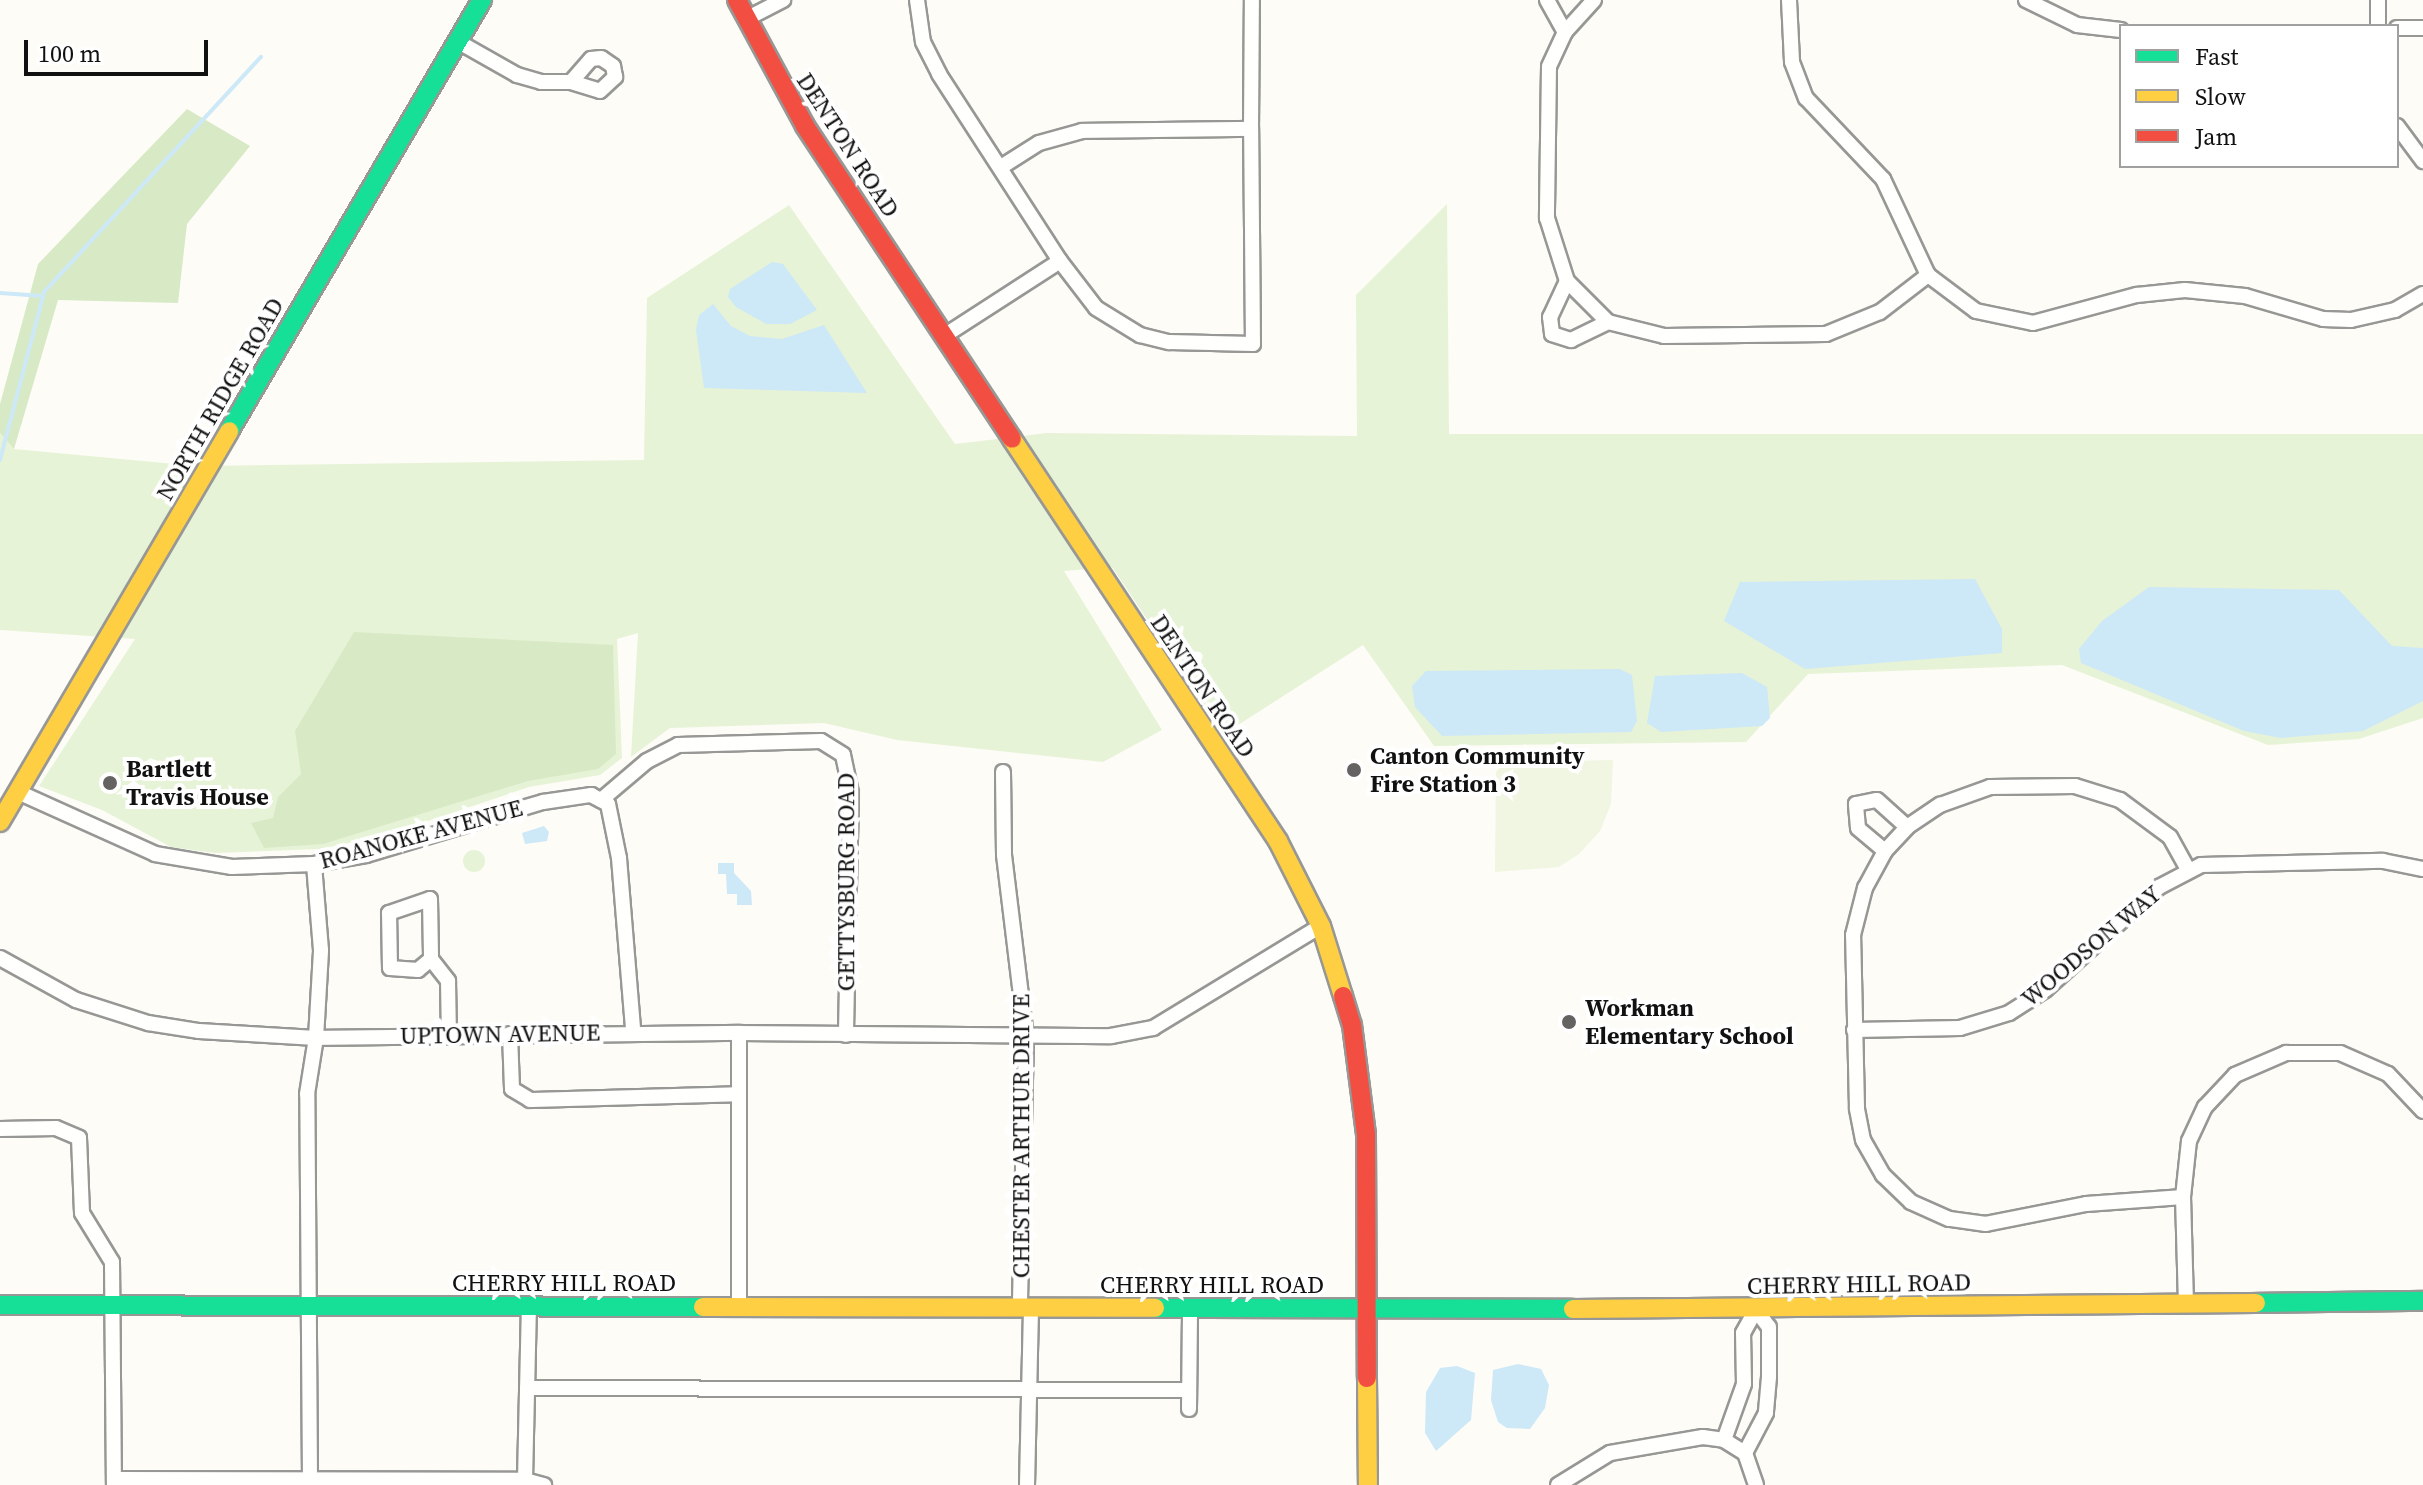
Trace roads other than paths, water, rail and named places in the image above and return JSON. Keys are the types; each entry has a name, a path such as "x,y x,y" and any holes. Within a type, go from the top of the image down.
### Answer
{"street":[{"name":"NORTH RIDGE ROAD","path":"0,822 482,0"},
{"name":"DENTON ROAD","path":"737,0 793,107 1278,841 1321,926 1346,1001 1361,1086 1368,1175 1368,1485"},
{"path":"746,19 783,0"},
{"path":"917,0 930,58 1060,261 1096,308 1140,335 1179,343 1253,344 1252,0"},
{"path":"1547,0 1565,32"},
{"path":"1594,0 1565,32 1549,67 1545,108 1548,227 1567,281 1608,322 1664,336 1826,334 1880,312 1928,275"},
{"path":"1789,0 1792,62 1806,98 1883,179 1928,275 1976,311 2033,323 2164,291 2223,292 2323,319 2351,320 2395,310 2423,294"},
{"path":"2026,0 2077,25 2119,30"},
{"path":"2378,0 2378,24"},
{"path":"2399,28 2423,28"},
{"path":"457,41 517,75 571,82"},
{"path":"1001,167 1061,134 1251,129"},
{"path":"2399,129 2423,161"},
{"path":"944,336 1060,261"},
{"path":"1567,281 1550,317 1552,334 1571,340 1608,322"},
{"name":"GETTYSBURG ROAD","path":"601,800 647,761 678,745 821,741 843,755 851,793 846,1035"},
{"name":"CHESTER ARTHUR DRIVE","path":"1003,772 1004,855 1026,1037 1027,1485"},
{"path":"2183,1197 2086,1204 1986,1224 1922,1209 1883,1175 1863,1140 1854,1030 1857,913 1885,851 1907,827 1971,791 2013,784 2075,786 2141,811 2170,837 2188,869"},
{"name":"ROANOKE AVENUE","path":"18,792 155,854 186,863 314,864 366,855 543,802 591,795 601,800"},
{"path":"601,800 608,804 626,906 633,1030"},
{"path":"1885,851 1858,828 1856,804 1877,800 1907,827"},
{"name":"WOODSON WAY","path":"1854,1030 1960,1028 2009,1013 2045,990 2159,887 2188,869 2239,863 2383,861 2423,869"},
{"path":"310,1479 307,1094 316,1038 321,950 314,864"},
{"path":"431,959 418,970 390,968 389,913 430,899 431,959 448,981 449,1036"},
{"name":"UPTOWN AVENUE","path":"0,958 76,1000 148,1023 316,1038 633,1030 1111,1036 1153,1028 1321,926"},
{"path":"739,1033 739,1308"},
{"path":"510,1034 512,1089 530,1100 739,1094"},
{"path":"2186,1304 2183,1197 2189,1141 2205,1107 2235,1075 2275,1055 2315,1050 2353,1057 2388,1074 2423,1111"},
{"path":"0,1129 76,1133 82,1213 102,1239 112,1262 114,1482 525,1480 544,1485"},
{"name":"CHERRY HILL ROAD","path":"0,1305 1756,1310 2423,1301"},
{"path":"525,1480 529,1307"},
{"path":"1189,1409 1190,1309"},
{"path":"1724,1440 1744,1384 1743,1333 1756,1310 1769,1327 1769,1377 1766,1413 1745,1453"},
{"path":"527,1388 1189,1390"},
{"path":"1558,1485 1610,1453 1703,1437 1724,1440 1745,1453 1756,1485"}],"water":[{"path":"772,262 783,264 817,310 790,324 766,324 736,307 728,297 730,289"},
{"path":"713,304 731,326 750,336 782,339 824,325 867,393 704,388 696,330 699,315"},
{"path":"1975,579 2002,629 2002,653 1805,669 1724,621 1740,582"},
{"path":"2149,587 2339,590 2392,646 2423,648 2423,701 2363,731 2281,738 2244,731 2081,663 2079,649 2102,621"},
{"path":"1620,669 1632,675 1637,721 1631,732 1442,736 1415,707 1412,686 1426,671"},
{"path":"1742,673 1767,687 1770,718 1762,726 1661,732 1647,723 1655,676"},
{"path":"544,826 549,832 547,841 525,844 522,833"},
{"path":"718,863 734,863 734,873 751,891 752,905 737,905 737,894 727,894 726,874 718,874"},
{"path":"1518,1364 1541,1369 1549,1385 1545,1408 1530,1429 1507,1428 1498,1422 1491,1400 1493,1370"},
{"path":"1457,1366 1475,1373 1471,1420 1436,1451 1425,1433 1426,1392 1440,1368"}],"waterway":[{"path":"0,460 44,292 261,57"},
{"path":"0,293 43,296"}],"place":[{"name":"Canton Community Fire Station 3","path":"1354,770"},
{"name":"Bartlett Travis House","path":"110,783"},
{"name":"Workman Elementary School","path":"1569,1022"}]}
